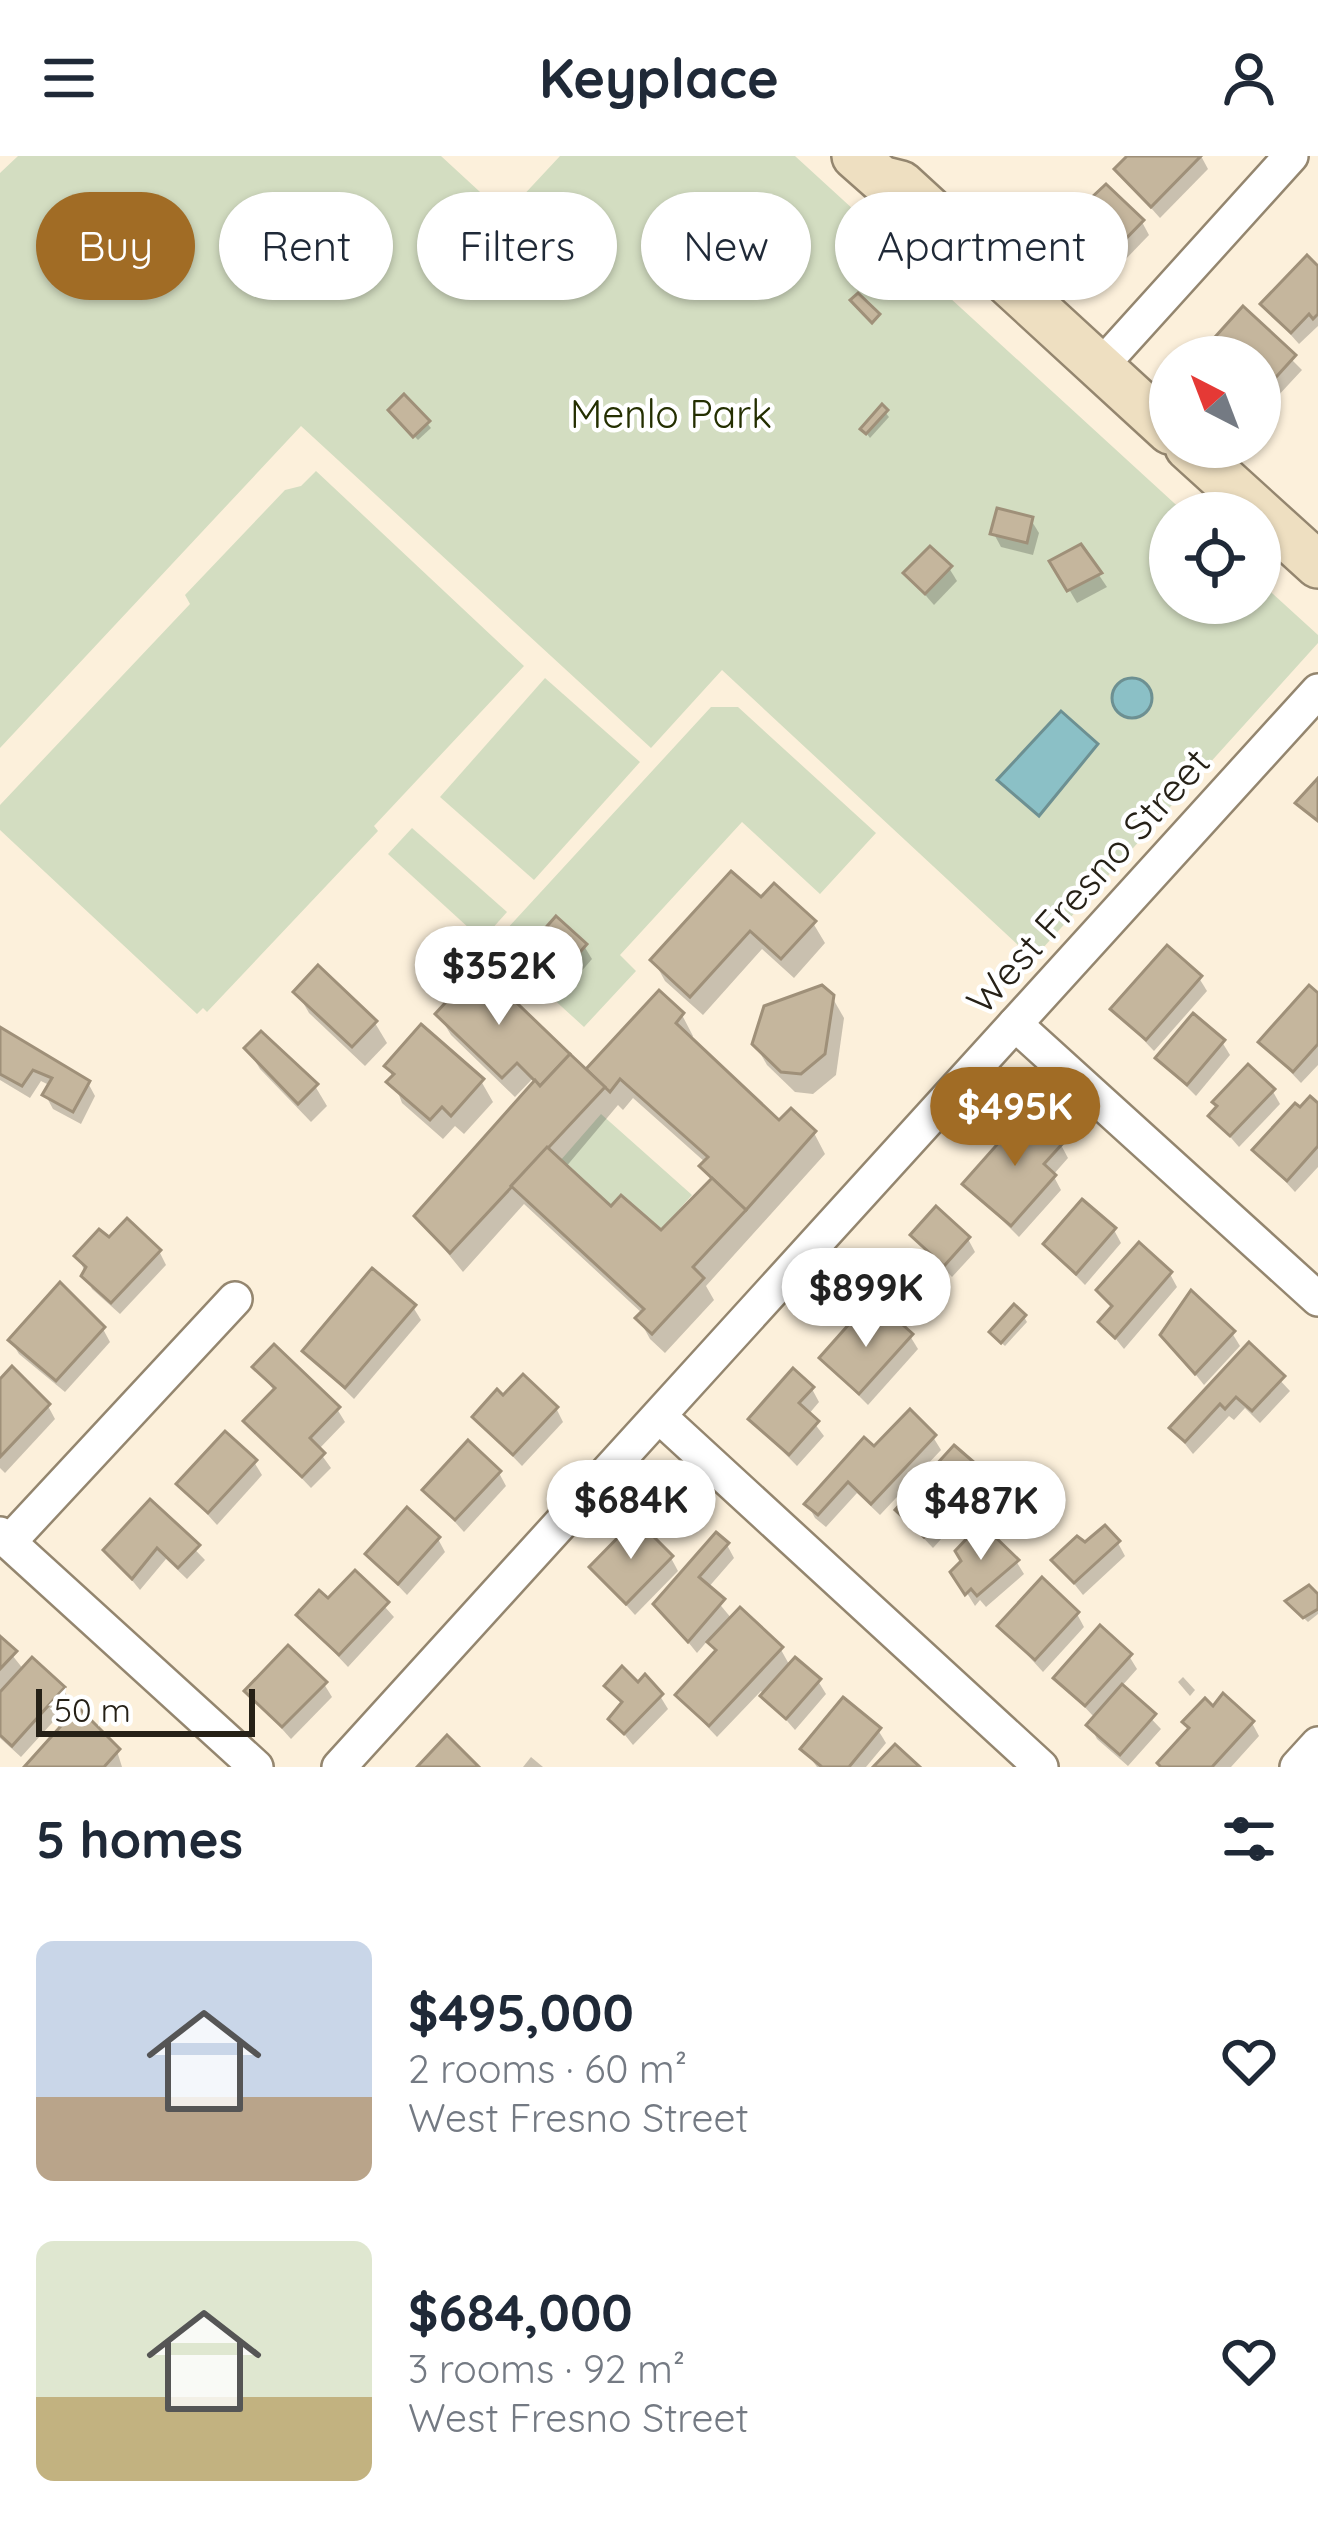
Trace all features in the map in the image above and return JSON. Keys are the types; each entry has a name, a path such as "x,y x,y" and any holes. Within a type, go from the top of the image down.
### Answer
{"main road":[{"path":"855,156 881,179 893,170 1149,412"},
{"path":"1211,468 1318,565"}],"street":[{"path":"1100,367 1291,156"},
{"name":"West Fresno Street","path":"339,1767 1318,692"},
{"path":"1015,1024 1318,1299"},
{"path":"236,1299 4,1538 256,1767"},
{"path":"658,1416 1041,1767"},
{"path":"1297,1767 1318,1744"}],"green space":[{"name":"Menlo Park","path":"18,156 441,156 480,192 417,192 417,300 617,300 617,192 526,192 560,156 795,156 835,193 835,300 952,300 1162,492 1149,492 1149,624 1281,624 1281,601 1318,635 1318,643 1033,959 722,670 651,748 301,426 0,748 0,173"},
{"path":"316,471 524,666 374,826 378,831 207,1012 203,1008 197,1014 0,830 0,805 190,604 185,595 285,490 301,486"},
{"path":"545,678 640,762 534,880 440,797"},
{"path":"711,707 738,707 876,833 820,894 742,822 620,955 636,971 584,1027 493,944"},
{"path":"412,828 507,912 482,940 388,854"},
{"path":"601,1114 692,1195 661,1230 621,1196 611,1206 560,1161"}],"water":[{"path":"1132,678 1146,684 1152,698 1146,712 1132,718 1118,712 1112,698 1118,684"},
{"path":"1061,711 1098,744 1039,816 997,780"}],"building":[{"path":"1127,156 1201,156 1151,207 1114,169"},
{"path":"1128,205 1144,220 1128,237"},
{"path":"1307,255 1318,266 1318,314 1313,319 1309,314 1291,333 1260,304"},
{"path":"850,300 865,300 880,314 872,323"},
{"path":"1243,306 1275,336 1216,336"},
{"path":"1281,341 1296,355 1281,372"},
{"path":"404,394 430,421 413,437 388,410"},
{"path":"882,404 888,410 866,434 860,429"},
{"path":"997,508 1033,517 1027,543 990,534"},
{"path":"1081,544 1102,573 1067,591 1049,561"},
{"path":"930,546 952,566 925,594 903,573"},
{"path":"1318,778 1318,821 1295,803"},
{"path":"731,871 761,897 774,883 816,921 781,959 750,931 690,997 650,960"},
{"path":"556,916 587,944 558,977 527,949"},
{"path":"1167,945 1202,976 1146,1040 1110,1009"},
{"path":"318,965 377,1021 352,1047 293,992"},
{"path":"466,966 491,989 496,983 570,1054 540,1086 517,1063 502,1078 435,1014 446,1002 439,995"},
{"path":"822,985 834,995 825,1054 801,1074 781,1072 752,1044 764,1006"},
{"path":"1309,985 1318,993 1318,1044 1293,1072 1258,1042"},
{"path":"659,990 684,1013 676,1023 779,1120 791,1108 816,1131 746,1210 699,1166 708,1157 620,1079 610,1092 586,1069"},
{"path":"1193,1013 1225,1040 1187,1085 1155,1058"},
{"path":"421,1024 484,1079 451,1116 442,1107 430,1120 386,1082 394,1074 384,1066"},
{"path":"0,1027 90,1081 73,1112 42,1095 52,1078 33,1070 22,1086 0,1074"},
{"path":"261,1031 318,1084 298,1104 244,1048"},
{"path":"570,1054 605,1087 450,1253 414,1216 535,1080 540,1086"},
{"path":"1248,1064 1275,1089 1230,1136 1208,1116 1217,1106 1212,1102"},
{"path":"1310,1096 1318,1103 1318,1146 1287,1181 1252,1150 1295,1103 1300,1107"},
{"path":"1027,1111 1063,1143 1044,1164 1056,1175 1011,1226 962,1184"},
{"path":"547,1147 611,1206 621,1195 661,1230 712,1178 746,1210 693,1267 704,1278 652,1334 635,1318 644,1309 511,1186"},
{"path":"1082,1199 1116,1228 1076,1274 1043,1244"},
{"path":"936,1206 970,1237 944,1266 910,1235"},
{"path":"127,1218 161,1250 111,1303 81,1276 86,1267 74,1256 99,1229 109,1237"},
{"path":"1139,1242 1172,1272 1115,1338 1098,1322 1112,1306 1096,1290"},
{"path":"372,1268 416,1305 345,1388 302,1351"},
{"path":"60,1282 105,1327 56,1381 8,1340"},
{"path":"1191,1290 1235,1331 1195,1374 1160,1335"},
{"path":"1014,1304 1026,1315 1001,1343 989,1332"},
{"path":"885,1309 913,1334 859,1394 819,1358 851,1322 864,1334"},
{"path":"1249,1342 1285,1376 1252,1411 1236,1397 1225,1409 1220,1404 1185,1442 1169,1428"},
{"path":"274,1344 340,1407 310,1438 325,1453 302,1477 243,1421 275,1388 252,1367"},
{"path":"12,1366 50,1404 0,1457 0,1379"},
{"path":"793,1368 814,1387 799,1403 819,1421 789,1455 748,1419"},
{"path":"523,1374 558,1407 513,1455 472,1417 497,1389 503,1395"},
{"path":"910,1409 936,1435 871,1504 848,1482 818,1515 804,1504 864,1437 874,1446"},
{"path":"225,1431 257,1460 208,1513 176,1484"},
{"path":"468,1440 501,1471 455,1520 422,1490"},
{"path":"954,1445 984,1471 924,1537 895,1510"},
{"path":"150,1499 200,1545 178,1568 157,1548 132,1579 103,1550"},
{"path":"407,1507 440,1537 398,1584 365,1554"},
{"path":"636,1519 673,1556 626,1604 589,1567"},
{"path":"1105,1525 1120,1541 1074,1583 1051,1560 1077,1536 1085,1542"},
{"path":"989,1531 1019,1560 977,1596 971,1589 965,1595 950,1572 961,1561 955,1551 972,1533 980,1541"},
{"path":"716,1532 729,1543 699,1577 725,1599 688,1642 653,1604"},
{"path":"355,1570 389,1602 339,1655 296,1615 319,1590 328,1598"},
{"path":"1042,1577 1079,1612 1035,1660 997,1626"},
{"path":"1309,1585 1318,1594 1318,1609 1303,1618 1285,1601"},
{"path":"740,1607 783,1647 709,1726 675,1695 716,1650 707,1642"},
{"path":"1100,1625 1132,1654 1085,1706 1053,1678"},
{"path":"0,1636 17,1651 0,1669"},
{"path":"288,1645 327,1682 282,1727 244,1691"},
{"path":"32,1657 65,1687 12,1746 0,1735 0,1692"},
{"path":"795,1657 821,1679 786,1719 760,1696"},
{"path":"622,1666 638,1682 645,1674 663,1694 624,1734 608,1719 622,1702 604,1686"},
{"path":"1122,1684 1156,1714 1120,1755 1086,1725"},
{"path":"1223,1693 1254,1721 1212,1767 1161,1767 1157,1763 1189,1728 1182,1722 1205,1698 1213,1706"},
{"path":"843,1697 881,1728 849,1767 822,1767 800,1749"},
{"path":"78,1707 120,1749 104,1767 24,1767"},
{"path":"447,1735 479,1767 417,1767"},
{"path":"895,1744 920,1767 873,1767"}]}
